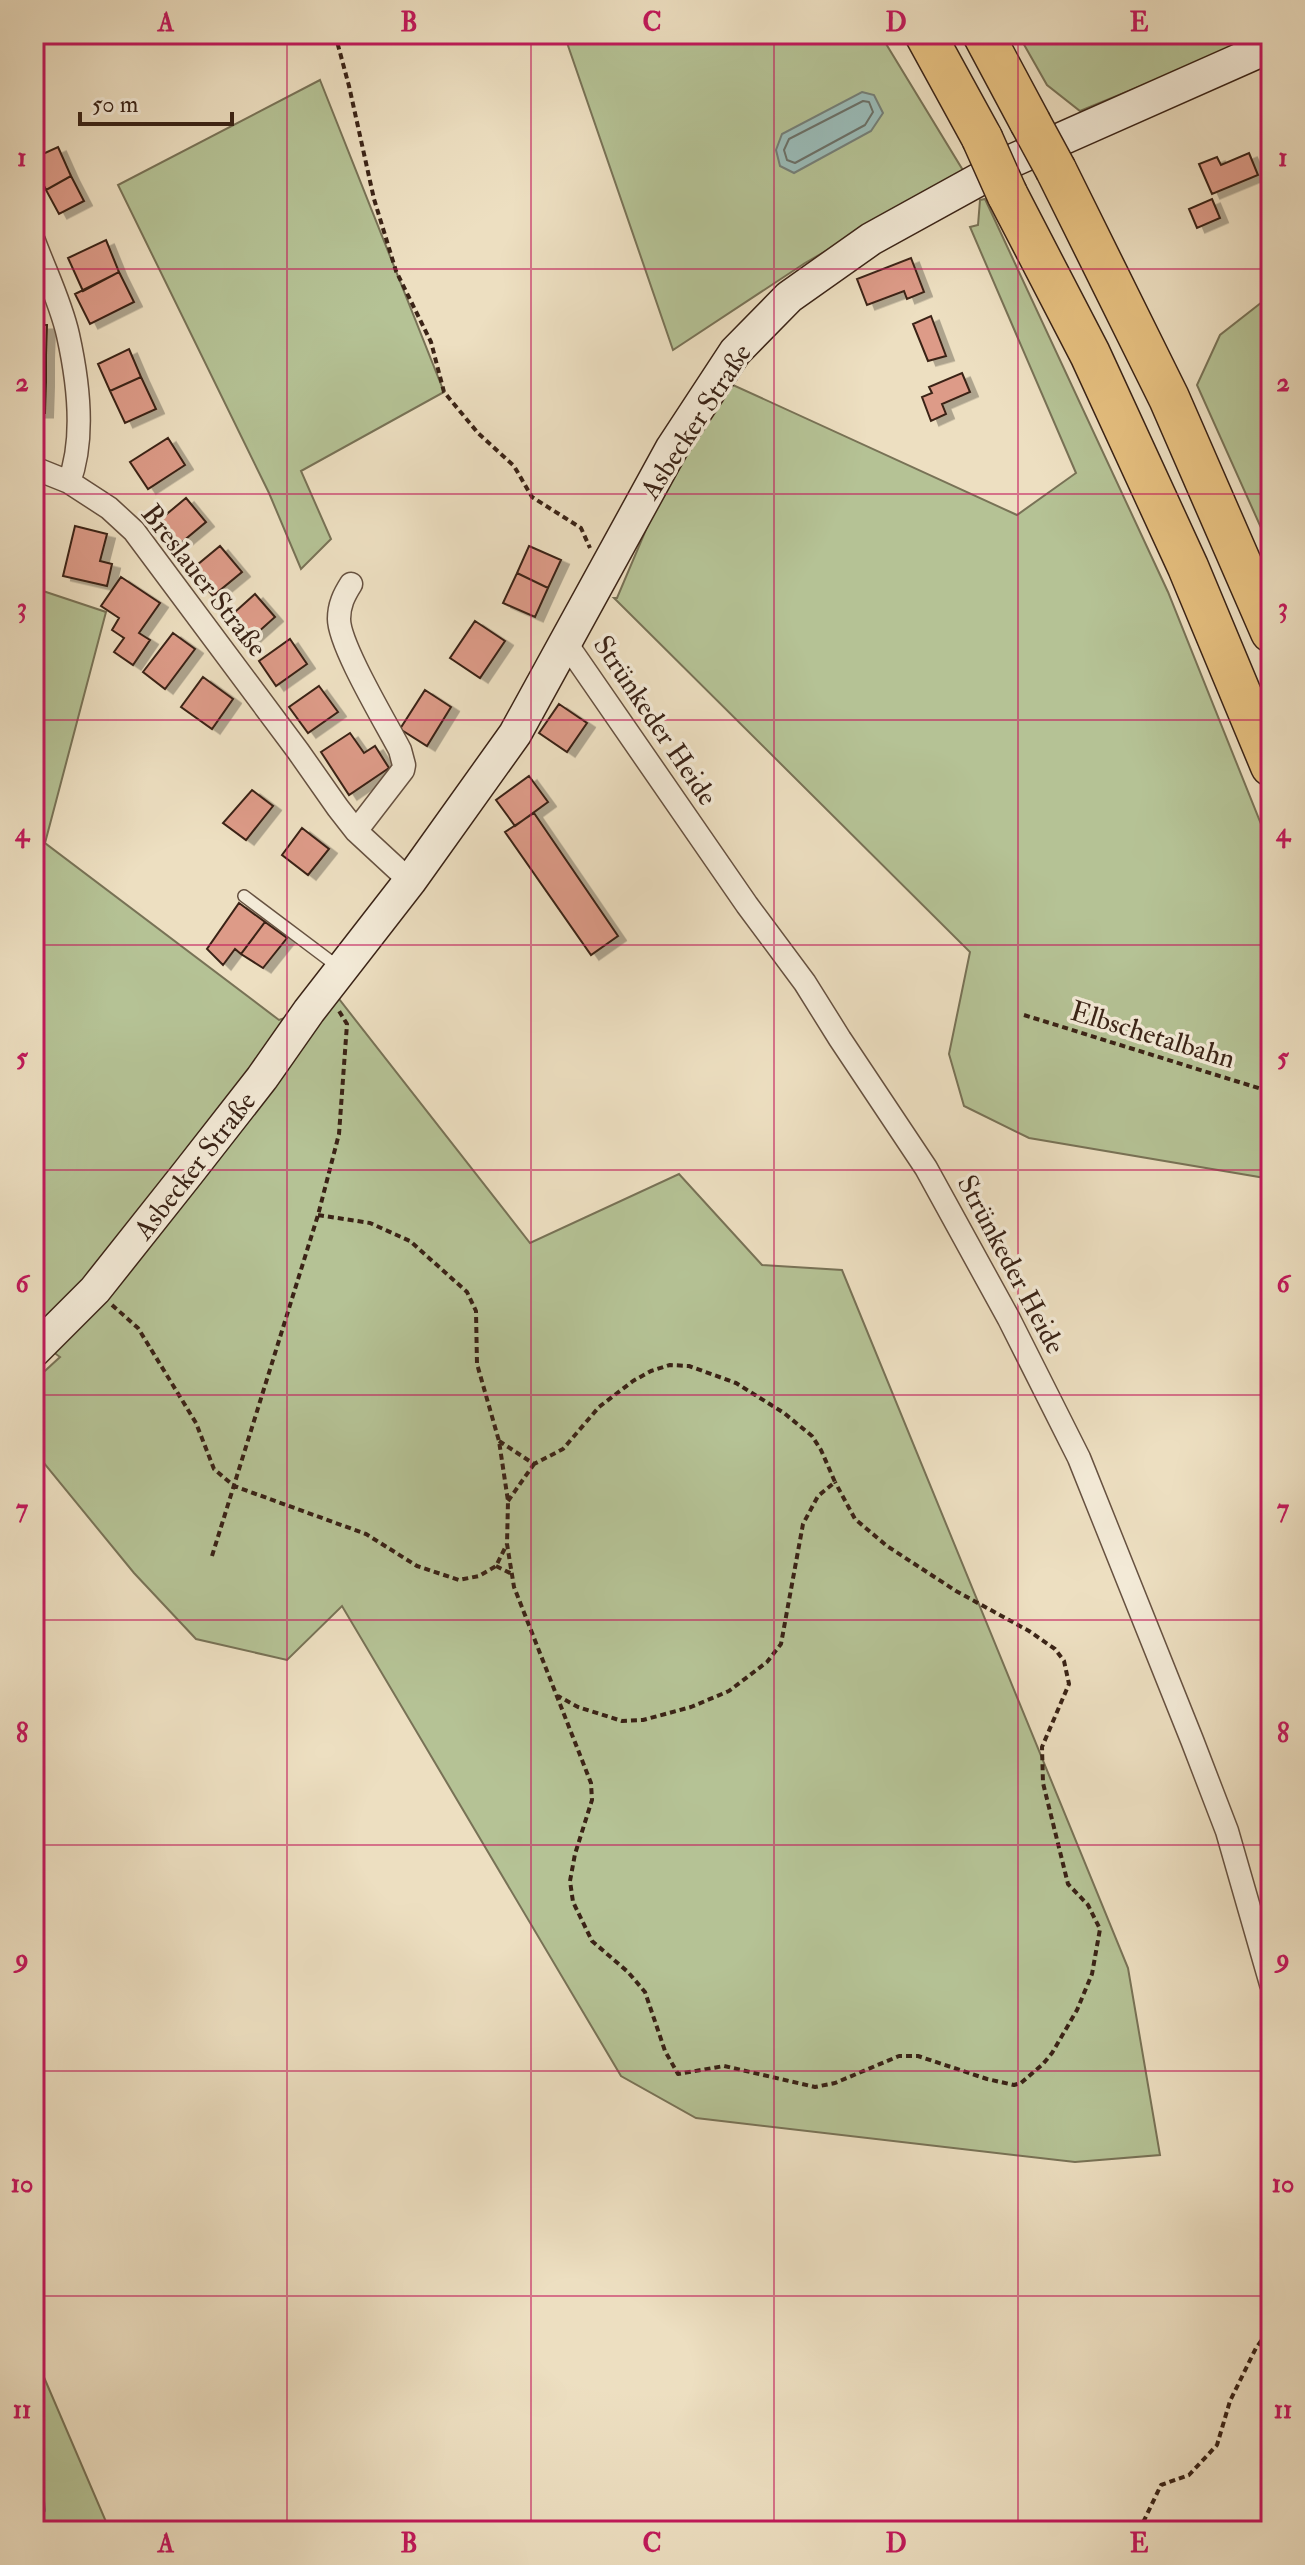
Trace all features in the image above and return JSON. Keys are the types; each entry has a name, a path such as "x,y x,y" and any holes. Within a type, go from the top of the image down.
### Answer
{"highway":[{"path":"925,34 982,138 1007,194 1090,354 1188,567 1271,766"},
{"path":"983,34 1056,170 1169,398 1271,632"}],"main road":[{"name":"Asbecker Straße","path":"35,1348 95,1290 262,1078 334,978 410,881 515,734 672,448 735,352 789,297 871,239 1016,159 1271,46"}],"street":[{"path":"34,241 68,333 79,427 75,467 69,482"},
{"name":"Breslauer Straße","path":"34,468 69,482 109,508 134,531 356,831 410,881"},
{"path":"351,584 342,599 338,617 340,629 400,750 404,765 400,776 356,831"},
{"name":"Strünkeder Heide","path":"566,643 738,892 805,983 926,1168 1009,1319 1079,1458 1192,1740 1227,1831 1271,1984"}],"lane":[{"path":"244,896 334,978"}],"path":[{"path":"335,34 374,199 396,271 431,342 444,392 478,433 514,466 532,497 581,528 604,571"},
{"path":"212,1556 318,1215 339,1134 347,1024 334,978"},
{"name":"Elbschetalbahn","path":"1024,1015 1271,1092"},
{"path":"318,1215 370,1223 410,1241 467,1292 476,1311 477,1364 499,1441 508,1501 507,1544 514,1587 591,1783 592,1800 570,1881 573,1902 592,1941 628,1972 645,1992 665,2051 678,2074 724,2066 815,2087 835,2083 899,2056 918,2056 1014,2085 1021,2083 1043,2064 1077,2010 1092,1974 1100,1929 1088,1905 1068,1884 1043,1783 1042,1747 1069,1684 1064,1661 1055,1649 887,1546 855,1519 812,1436 784,1413 736,1383 689,1366 670,1365 633,1381 599,1407 563,1449 534,1464 508,1501"},
{"path":"95,1290 138,1328 196,1423 214,1469 234,1486 366,1534 417,1566 459,1580 479,1576 496,1566 507,1544"},
{"path":"499,1441 534,1464"},
{"path":"556,1695 578,1707 622,1721 643,1720 691,1707 729,1691 767,1662 781,1644 803,1524 818,1496 835,1482"},
{"path":"496,1566 512,1574"},
{"path":"1139,2531 1161,2485 1189,2475 1217,2445 1230,2401 1256,2348 1271,2327"}],"green space":[{"path":"564,34 880,34 964,172 805,263 673,350"},
{"path":"1018,34 1268,34 1080,111 1047,85"},
{"path":"320,80 444,392 301,471 331,539 301,569 269,493 118,185"},
{"path":"985,199 1168,592 1271,849 1271,1179 1029,1138 964,1106 949,1054 970,952 614,598 617,598 665,485 733,385 1017,515 1076,473 970,227 978,225 980,200"},
{"path":"1271,295 1271,550 1197,385 1220,335"},
{"path":"34,588 106,612 45,843 279,1020 339,999 530,1243 679,1174 762,1265 842,1270 1128,1968 1160,2155 1075,2162 696,2118 621,2076 342,1606 287,1660 196,1639 134,1573 34,1451 34,1381 60,1357 34,1338"},
{"path":"34,2354 110,2531 34,2531"}],"water":[{"path":"862,92 874,95 883,113 871,131 794,173 780,166 776,150 782,134"}],"building":[{"path":"58,147 71,176 46,190 34,165 34,158"},
{"path":"1249,153 1258,175 1212,194 1199,164 1217,157 1221,165"},
{"path":"71,176 84,201 59,214 46,190"},
{"path":"1212,199 1220,218 1197,228 1189,209"},
{"path":"106,240 119,272 83,291 68,258"},
{"path":"911,258 924,292 907,299 904,291 867,305 857,279"},
{"path":"119,272 134,302 90,324 75,294"},
{"path":"931,316 946,356 928,361 913,324"},
{"path":"34,325 47,325 46,355 34,355"},
{"path":"129,349 141,377 110,391 98,364"},
{"path":"34,355 46,355 46,382 34,382"},
{"path":"962,373 970,392 942,404 946,414 931,421 922,397 932,393 929,387"},
{"path":"141,377 156,409 125,423 110,391"},
{"path":"34,382 46,382 45,413 34,413"},
{"path":"168,438 185,465 148,489 130,462"},
{"path":"186,498 206,522 176,547 156,523"},
{"path":"75,526 107,534 100,561 112,564 107,586 63,576"},
{"path":"220,546 242,572 213,596 191,570"},
{"path":"529,546 561,560 548,588 517,573"},
{"path":"517,573 548,588 535,617 503,603"},
{"path":"121,577 160,603 139,633 150,640 133,665 114,652 124,638 112,630 119,618 101,606"},
{"path":"255,594 275,617 247,642 226,620"},
{"path":"475,621 505,641 480,678 450,658"},
{"path":"173,633 195,649 165,689 143,672"},
{"path":"290,639 307,664 276,686 259,661"},
{"path":"203,677 233,699 212,729 181,707"},
{"path":"319,686 338,712 308,733 289,707"},
{"path":"425,690 451,707 427,746 400,729"},
{"path":"559,704 587,723 567,752 539,733"},
{"path":"350,733 364,753 375,746 389,768 349,795 321,752"},
{"path":"529,776 548,802 515,826 496,800"},
{"path":"252,790 273,806 246,840 223,823"},
{"path":"534,813 618,936 591,955 505,832"},
{"path":"302,828 329,849 308,875 282,855"},
{"path":"239,903 265,922 241,954 235,949 223,965 207,949"},
{"path":"265,922 287,938 263,968 241,954"}],"waterway":[{"path":"34,2470 40,2483 43,2510"}]}
